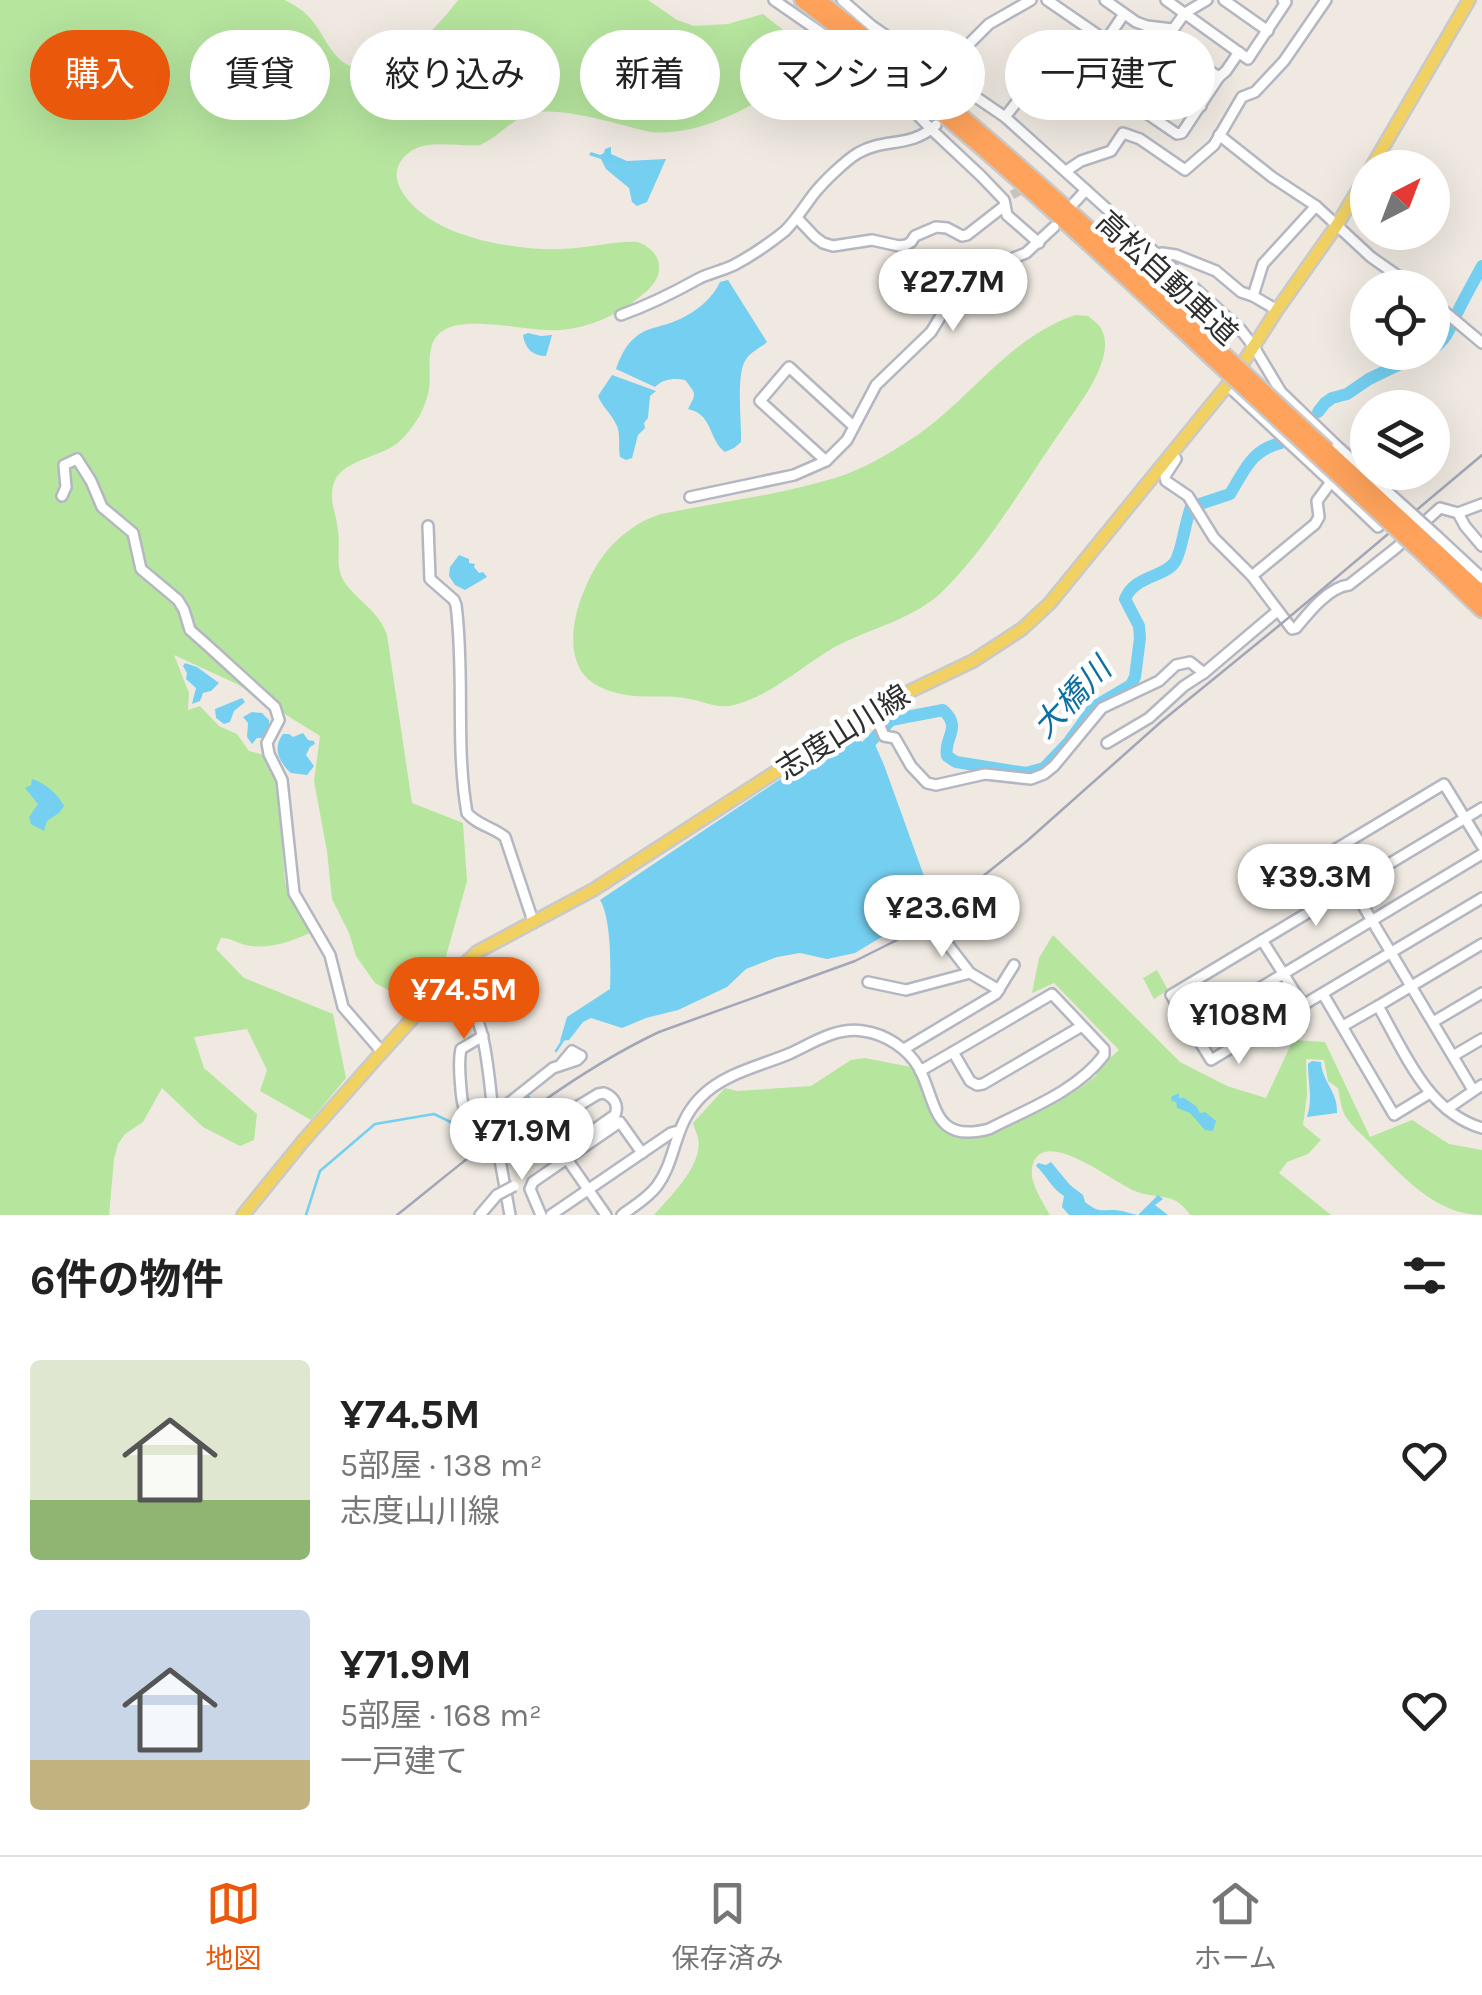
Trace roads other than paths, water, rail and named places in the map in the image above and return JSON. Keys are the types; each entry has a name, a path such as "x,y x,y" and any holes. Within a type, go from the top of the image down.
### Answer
{"highway":[{"name":"高松自動車道","path":"802,0 949,118 1482,594"},
{"name":"高松自動車道","path":"818,0 982,132 1076,215 1214,352"},
{"name":"高松自動車道","path":"1427,542 1482,610"}],"main road":[{"name":"志度山川線","path":"1381,150 1469,0"},
{"name":"志度山川線","path":"243,1215 382,1052 477,952 594,890 873,709 973,660 1022,629 1050,604 1227,385 1350,201"}],"street":[{"path":"774,0 884,80 1006,201 1007,214 1038,243"},
{"path":"842,0 878,30"},
{"path":"983,30 1030,0"},
{"path":"1047,0 1088,30"},
{"path":"1105,0 1147,26 1172,29 1185,13 1207,0"},
{"path":"1166,0 1248,59 1286,1"},
{"path":"1224,0 1268,31"},
{"path":"1048,175 1111,151 1123,132 1186,170 1220,135 1242,98 1255,92 1284,62 1326,0"},
{"path":"1215,83 1239,52"},
{"path":"1215,74 1219,77"},
{"path":"1009,120 1241,330 1281,392 1427,542 1482,578"},
{"path":"1156,120 1177,134 1191,120"},
{"path":"622,315 734,265 784,231 820,187 855,155 881,144 906,142 933,127"},
{"path":"1220,135 1267,174 1316,206 1389,270"},
{"path":"1074,202 1086,190"},
{"path":"797,218 823,243 833,246 872,240 899,246 936,227 967,236 1006,201"},
{"path":"1253,296 1263,264 1316,206"},
{"path":"690,497 794,474 826,461 847,440 876,385 931,332 955,293 994,265 1026,254 1054,227"},
{"path":"1159,256 1176,254 1216,270 1240,292 1276,310"},
{"path":"1450,316 1482,342"},
{"path":"826,461 760,401 789,367 854,425"},
{"path":"1227,385 1378,526"},
{"path":"1172,454 1176,459 1165,476 1166,482 1188,496 1214,538 1252,576 1292,629 1342,584 1349,585 1440,508 1458,514 1482,504"},
{"path":"62,496 66,486 64,465 77,459 102,507 133,533 141,569 178,600 190,630 275,707 279,720 267,743 282,780 294,893 330,955 343,1008 382,1052"},
{"path":"1252,576 1315,524 1318,500 1331,482"},
{"path":"1458,514 1482,546"},
{"path":"428,526 430,579 456,605 467,813 505,837 533,921"},
{"path":"1108,743 1149,718 1276,612"},
{"path":"873,709 884,736 896,738 911,766 927,783 936,785 985,774 1031,779 1054,766 1102,708 1158,681 1176,665 1190,662 1204,673"},
{"path":"1448,1110 1478,1088 1453,1056 1331,852 1444,784 1482,846"},
{"path":"1482,808 1171,995 1212,1060 1482,898"},
{"path":"1192,1029 1482,854"},
{"path":"939,933 970,973 999,990"},
{"path":"1262,940 1303,1006"},
{"path":"1343,1026 1482,944"},
{"path":"904,1050 996,994 1014,964"},
{"path":"868,982 906,990 970,973"},
{"path":"453,974 476,1013 483,1036 510,1215"},
{"path":"622,1215 659,1184 678,1131 704,1094 721,1082 828,1035 864,1031 880,1035 904,1050 920,1071 939,1118 960,1131 975,1133 1066,1089 1100,1062 1104,1048 1052,994 920,1071"},
{"path":"1323,994 1394,1115 1430,1093"},
{"path":"1433,1022 1482,994"},
{"path":"1378,1006 1430,1093 1448,1110 1482,1128"},
{"path":"954,1052 970,1081 983,1084 1082,1026"},
{"path":"483,1036 461,1049 463,1111 468,1118 477,1121 495,1114 562,1063"},
{"path":"1453,1056 1482,1040"},
{"path":"578,1106 604,1092 614,1098 614,1115 588,1134 568,1136 562,1144 567,1159 606,1215"},
{"path":"530,1185 620,1122 642,1153"},
{"path":"551,1215 678,1131"},
{"path":"480,1215 497,1195 524,1182 530,1185 541,1215"}],"water":[{"path":"611,147 611,154 627,161 666,159 647,202 637,206 632,202 629,188 606,169 601,159 589,155 600,155"},
{"path":"728,280 767,342 743,365 741,442 725,452 702,416 688,409 694,394 685,380 669,380 655,387 616,369 626,348 638,335 687,315 707,301 720,282"},
{"path":"523,335 552,335 546,356 527,347"},
{"path":"612,375 656,391 650,396 648,418 632,458 626,460 620,457 618,427 598,396"},
{"path":"459,555 469,559 487,577 465,590 455,585 449,576 450,567"},
{"path":"185,663 219,683 192,704 196,688 186,679"},
{"path":"242,698 245,702 234,711 230,722 224,724 216,718 215,709"},
{"path":"252,712 262,713 269,720 269,729 252,744 243,717"},
{"path":"303,733 315,744 306,755 314,766 307,775 291,773 280,760 278,750 283,734 293,737"},
{"path":"859,739 863,743 873,740 933,901 855,953 827,959 800,953 777,957 746,969 727,987 678,1010 622,1028 591,1018 569,1040 560,1041 567,1017 610,989 608,930 600,900 785,776 830,749"},
{"path":"32,779 51,790 64,806 47,821 44,831 31,824 29,817 38,804 25,788"},
{"path":"1321,1062 1337,1113 1307,1117 1308,1064"},
{"path":"1179,1093 1179,1098 1216,1121 1213,1131 1205,1130 1190,1113 1177,1108 1171,1097"},
{"path":"1051,1162 1094,1208 1138,1215 1069,1215 1062,1207 1064,1196 1036,1166"},
{"path":"1158,1195 1163,1199 1155,1205 1168,1215 1138,1215"}],"waterway":[{"name":"大橋川","path":"1450,327 1482,266"},
{"name":"大橋川","path":"1318,412 1332,398 1347,394 1388,370"},
{"name":"大橋川","path":"862,751 891,720 943,710 952,728 947,756 956,762 1026,773 1044,768 1094,707 1131,685 1140,638 1139,626 1125,599 1135,585 1175,562 1191,507 1230,494 1256,456 1281,443"},
{"path":"556,1051 563,1040"},
{"path":"496,1123 529,1097"},
{"path":"306,1215 320,1171 375,1124 434,1114 463,1128 490,1128"}],"tunnel":[{"path":"1012,195 1047,175"}],"railway":[{"path":"397,1215 523,1116 623,1050 659,1032 855,961 927,921 1027,841 1162,721 1482,455"}]}
